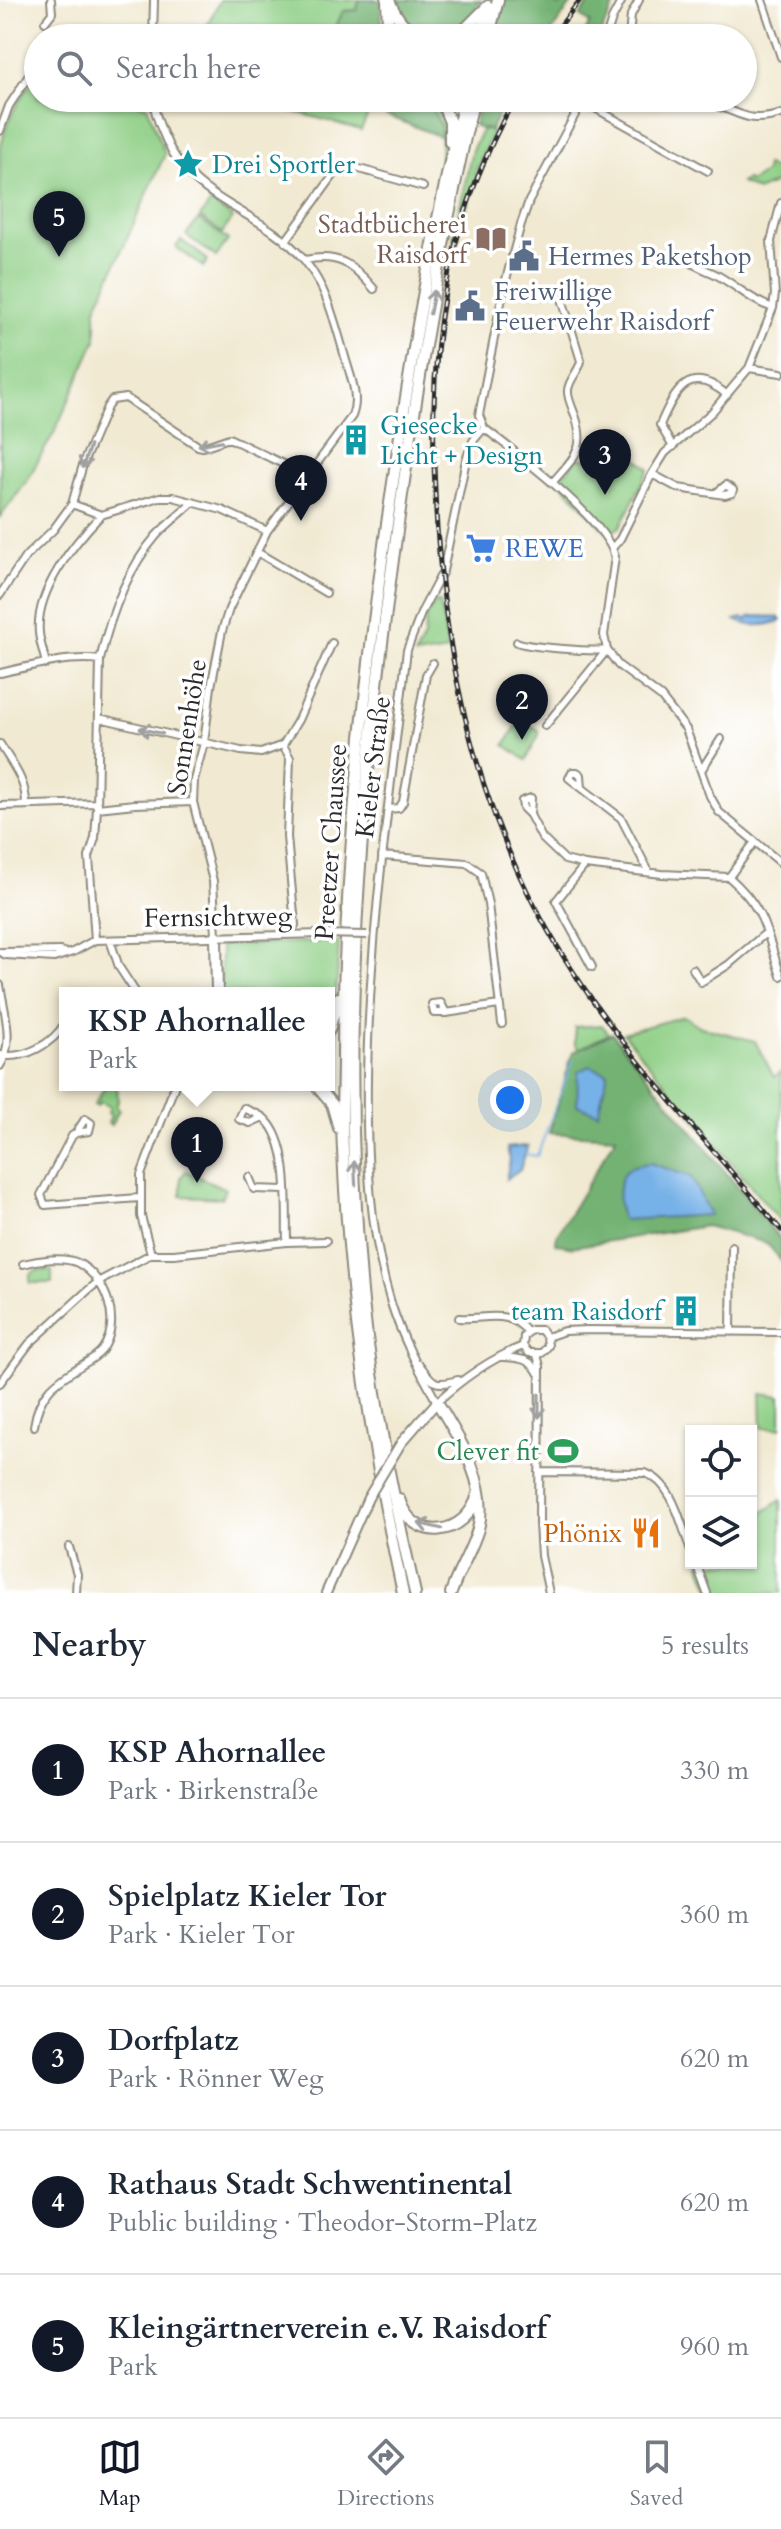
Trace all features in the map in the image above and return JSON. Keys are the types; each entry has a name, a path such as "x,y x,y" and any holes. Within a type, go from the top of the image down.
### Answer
{"highway":[{"path":"388,0 388,24"},
{"path":"388,0 402,24"},
{"path":"470,24 492,2"},
{"path":"485,24 492,2"},
{"path":"490,24 492,2"},
{"path":"446,112 450,122 449,158"},
{"name":"Preetzer Chaussee","path":"403,1593 362,1380 351,1284 342,1145 343,985 352,830 371,636 412,350 449,158 461,112"},
{"name":"Preetzer Chaussee","path":"415,1593 389,1476 374,1387 358,1237 352,1059 360,865 382,637 412,425 450,209 471,112"},
{"path":"216,936 217,987"},
{"path":"335,1011 343,985"},
{"path":"324,1091 332,1104 342,1145"},
{"path":"437,1402 468,1460 481,1507 478,1529 451,1593"},
{"path":"389,1476 408,1516 429,1529 445,1529 464,1520 478,1492"}],"street":[{"path":"45,22 52,13 51,0"},
{"path":"144,0 154,2 153,24"},
{"path":"610,24 622,0"},
{"path":"630,24 639,0"},
{"path":"762,0 781,57"},
{"path":"0,131 9,106 24,84"},
{"name":"Sonnenhöhe","path":"157,112 168,146 187,175 285,242 305,260 329,301 356,403 352,416 267,531 229,609 222,631 204,743 194,780 193,802 213,881 216,936"},
{"path":"577,112 529,201 512,253 479,415 484,428 552,483 588,517 613,547 615,557 604,635 607,650 618,665 661,697 674,712 692,740 710,796 719,812 781,863"},
{"path":"604,112 708,171"},
{"path":"734,112 753,119 781,114"},
{"path":"285,242 336,172 349,166 423,187"},
{"path":"613,547 665,453 696,428 749,368 773,308 775,294 771,241 781,203"},
{"path":"305,260 332,257 361,273 374,289"},
{"path":"686,259 758,303 773,308"},
{"path":"552,483 580,446 581,432 567,393 581,361 563,302 570,282"},
{"path":"749,368 781,373"},
{"path":"673,447 660,425 686,382 703,380 727,395"},
{"path":"0,595 26,556 53,530 72,504 84,461 112,400 126,398 198,446 229,438 306,475"},
{"name":"Kieler Straße","path":"437,1402 407,1349 387,1288 370,1199 367,1044 370,935 389,809 407,650 422,611 443,571 466,460 473,441 484,428"},
{"path":"652,474 678,488 716,493"},
{"path":"46,664 39,632 44,599 68,551 101,515 160,497 222,510 267,531"},
{"path":"95,940 89,857 95,838 98,805 100,660 117,603 141,557 167,525 193,502"},
{"path":"72,504 101,515"},
{"path":"257,552 326,593"},
{"path":"517,642 525,646 593,652 607,650"},
{"path":"99,718 254,754 283,745 298,720 332,643"},
{"path":"545,726 607,650"},
{"path":"0,673 46,664 100,660"},
{"path":"389,809 399,808 403,802 426,675 433,663"},
{"path":"702,769 721,739"},
{"path":"0,744 26,789 26,804"},
{"path":"283,745 290,758 287,837 295,925"},
{"path":"582,788 621,818 649,872"},
{"path":"0,806 193,802"},
{"path":"530,815 542,838 565,860 649,872 729,877 753,900 763,918 781,976"},
{"path":"729,877 754,843"},
{"path":"382,856 467,863 481,873 486,890 502,1024"},
{"path":"585,865 556,901 592,967"},
{"path":"693,969 701,982 728,965 767,932"},
{"name":"Fernsichtweg","path":"1,952 66,953 95,940 370,935"},
{"path":"110,940 119,967 132,987"},
{"path":"0,985 8,1042 0,1066"},
{"path":"446,1013 499,1005"},
{"path":"3,1056 19,1056 39,1048 59,1033"},
{"path":"151,1254 141,1216 141,1175 173,1091"},
{"path":"263,1117 268,1121 282,1156 287,1242"},
{"path":"76,1133 41,1195 45,1205 139,1198"},
{"path":"249,1177 254,1189 285,1190"},
{"path":"0,1383 29,1344 98,1282 151,1254 326,1241"},
{"path":"731,1332 732,1246"},
{"path":"23,1264 69,1260 80,1264 105,1291 112,1323 101,1352 52,1386 38,1404 34,1426"},
{"path":"459,1318 513,1319 520,1322 527,1332"},
{"path":"527,1332 541,1330 547,1337 548,1346 537,1355"},
{"path":"547,1337 564,1331 588,1330 781,1332"},
{"path":"527,1332 523,1346 529,1353 537,1355"},
{"path":"326,1593 368,1498 401,1443 463,1378 523,1346"},
{"path":"407,1349 433,1382 440,1384 463,1378"},
{"path":"537,1355 540,1378 541,1556 549,1593"},
{"path":"498,1357 523,1358 538,1371 540,1378"},
{"path":"539,1472 631,1472 654,1476 662,1481 668,1491 685,1535"},
{"path":"69,1547 77,1574 76,1593"},
{"path":"698,1569 707,1593"}],"green space":[{"path":"220,0 359,0 357,10 343,11 337,24 208,24"},
{"path":"359,0 380,0 383,24 337,24 343,11 357,10"},
{"path":"392,0 481,0 464,24 407,24"},
{"path":"505,0 544,0 560,6 565,0 574,0 557,24 499,24"},
{"path":"592,0 617,0 605,24 589,24 580,16"},
{"path":"24,94 24,112 149,112 165,154 96,308 96,340 55,431 25,484 0,517 0,151 14,110"},
{"path":"296,112 369,112 361,130"},
{"path":"378,112 434,112 441,126 441,137"},
{"path":"434,112 441,112 446,126 440,164 441,126"},
{"path":"477,112 503,112 490,131 474,125"},
{"path":"483,128 492,133 475,173 477,175 456,240 453,239 472,150"},
{"path":"766,165 781,173 781,181 757,191 741,183 746,180 750,182 765,172"},
{"path":"211,202 233,218 222,233 200,217"},
{"path":"199,219 228,240 216,257 186,235"},
{"path":"181,240 208,260 203,267 176,247"},
{"path":"630,452 649,469 620,527 604,529 564,486 562,476 578,458 605,461"},
{"path":"436,602 440,602 448,651 415,656 424,637 426,616"},
{"path":"520,720 539,730 526,760 505,745"},
{"path":"339,941 335,992 335,987 221,987 221,945"},
{"path":"684,1016 701,1027 755,1041 774,1077 781,1072 781,1222 623,1033"},
{"path":"337,1022 336,1103 326,1091 335,1091"},
{"path":"602,1025 609,1034 579,1049 575,1044 575,1027"},
{"path":"612,1033 781,1240 781,1261 767,1243 706,1226 571,1247 555,1243 616,1137 549,1133 573,1052"},
{"path":"102,1091 117,1091 116,1107 119,1110 111,1125 108,1123 110,1107 100,1102 94,1105"},
{"path":"186,1171 226,1189 221,1198 181,1196 181,1177"},
{"path":"36,1270 52,1271 52,1283 30,1283 30,1275"},
{"path":"761,1393 781,1396 781,1428 762,1428"},
{"path":"781,1500 781,1593 712,1593 702,1569 757,1569 757,1517"}],"water":[{"path":"757,616 778,617 781,620 757,625 735,620"},
{"path":"589,1066 608,1073 598,1113 577,1105 578,1072"},
{"path":"528,1146 520,1169 506,1179 510,1160 507,1148"},
{"path":"650,1163 691,1177 710,1215 622,1220 619,1200 621,1178 630,1168"}],"waterway":[{"path":"525,1154 537,1156 573,1060"}],"railway":[{"path":"562,24 580,0"},
{"path":"508,112 482,168 450,267 440,321 435,380 437,528 448,630 468,729 498,825 541,918 566,960 653,1080 781,1230"}],"place":[{"name":"Drei Sportler","path":"188,164"},
{"name":"Stadtbücherei Raisdorf","path":"491,239"},
{"name":"Hermes Paketshop","path":"524,256"},
{"name":"Kleingärtnerverein e.V. Raisdorf","path":"59,257"},
{"name":"Freiwillige Feuerwehr Raisdorf","path":"470,306"},
{"name":"Giesecke Licht + Design","path":"356,440"},
{"name":"Dorfplatz","path":"605,495"},
{"name":"Rathaus Stadt Schwentinental","path":"301,521"},
{"name":"REWE","path":"481,548"},
{"name":"Spielplatz Kieler Tor","path":"522,740"},
{"name":"KSP Ahornallee","path":"197,1183"},
{"name":"team Raisdorf","path":"686,1311"},
{"name":"Clever fit","path":"563,1451"},
{"name":"Phönix","path":"646,1533"}]}
